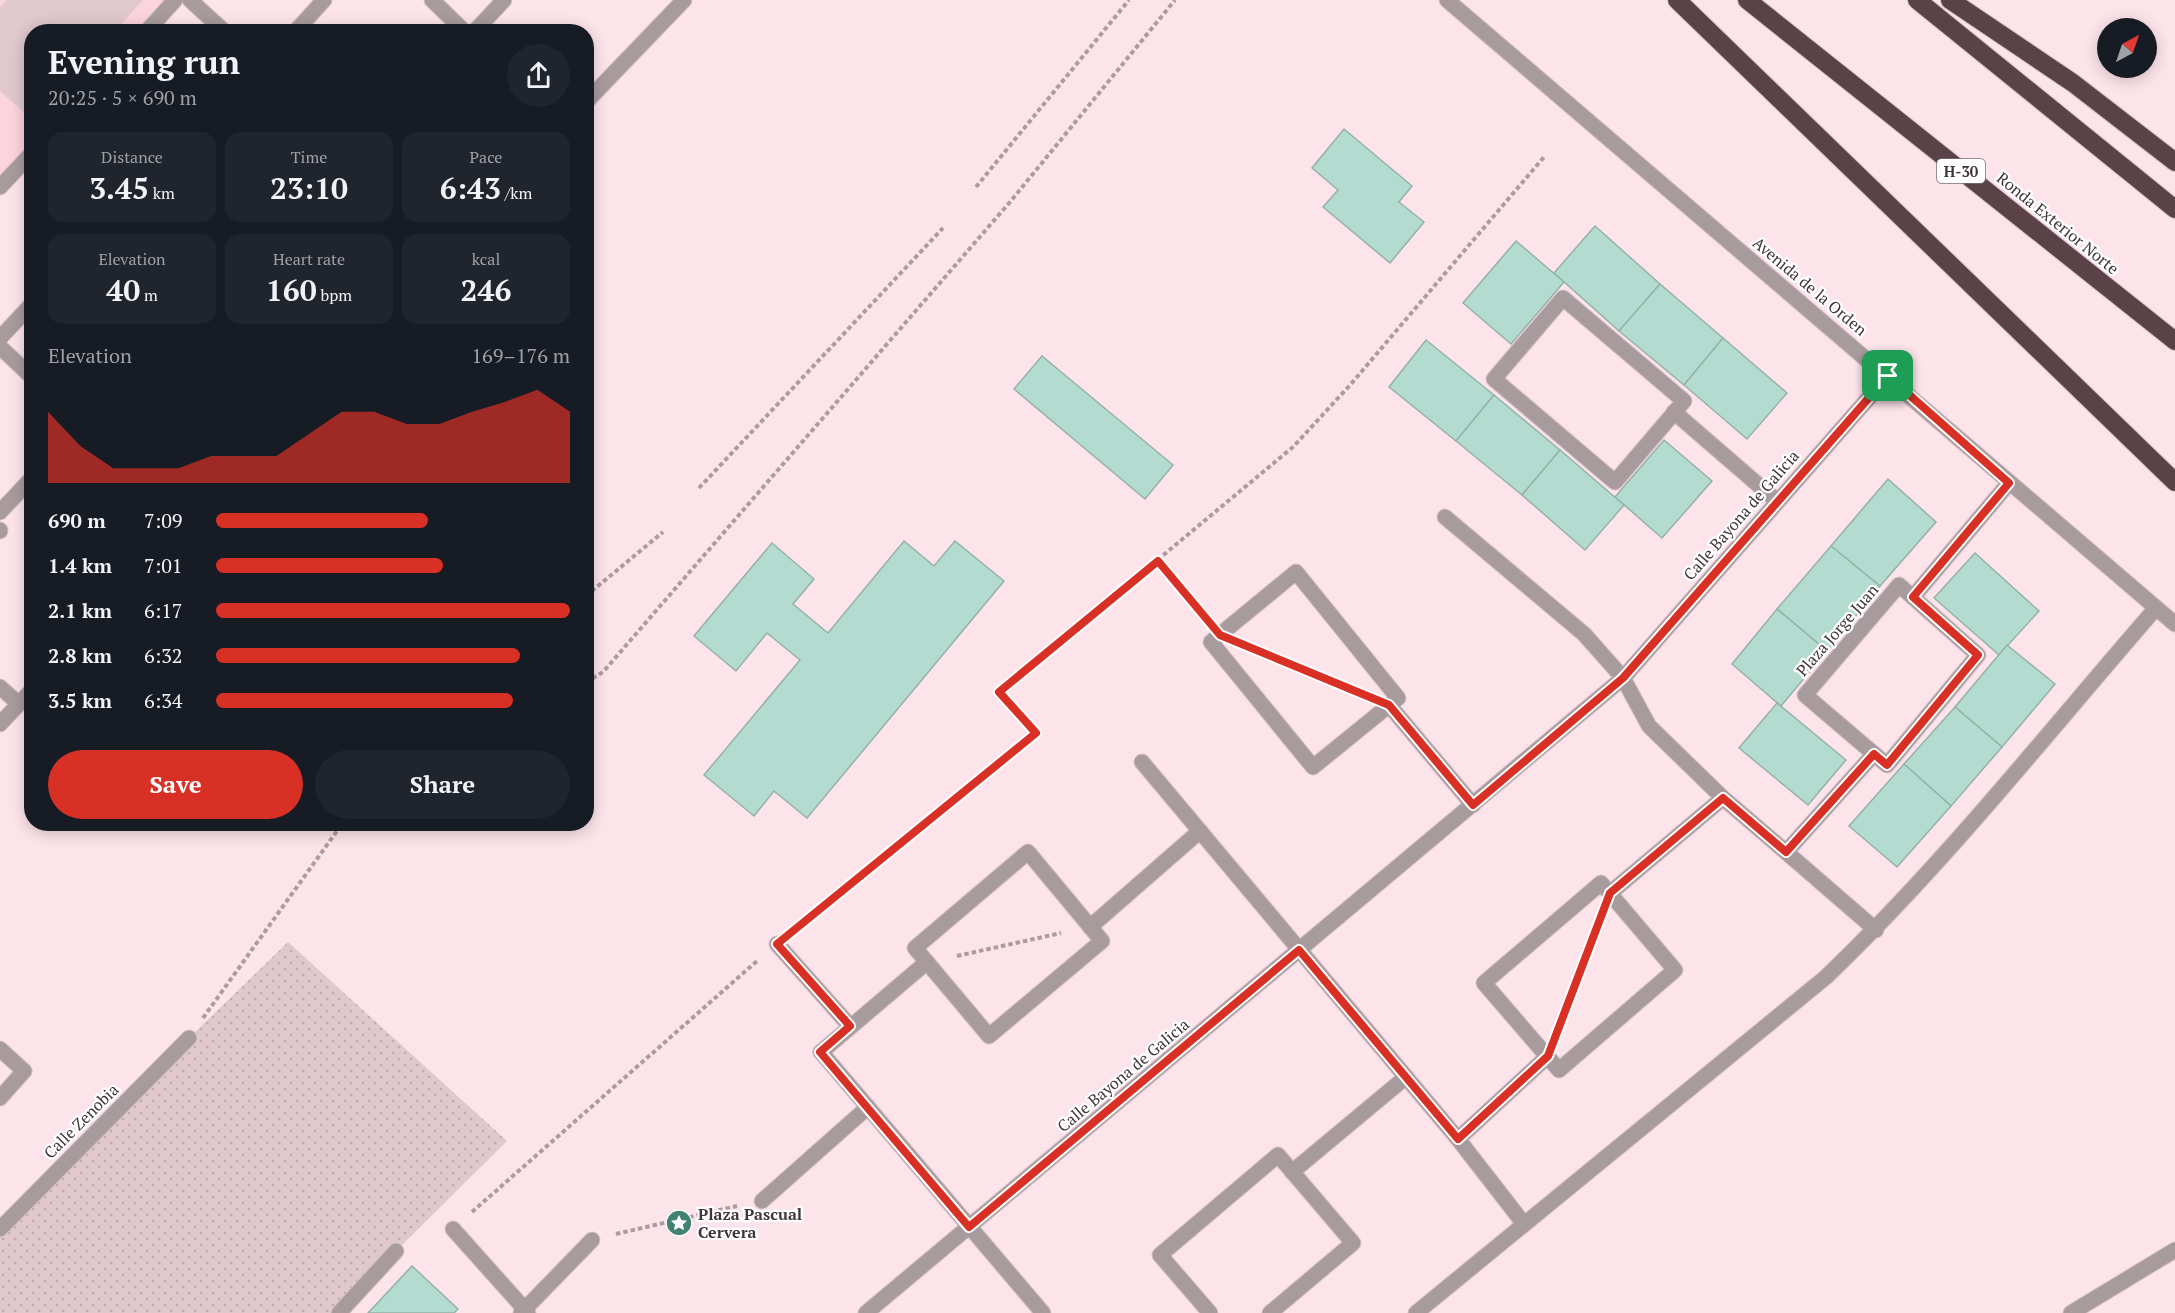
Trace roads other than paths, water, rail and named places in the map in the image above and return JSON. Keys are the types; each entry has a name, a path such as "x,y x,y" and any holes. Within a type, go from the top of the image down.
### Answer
{"highway":[{"path":"1677,0 2175,482"},
{"name":"Ronda Exterior Norte","path":"1748,0 2175,341"},
{"path":"1917,0 2175,209"},
{"path":"1950,0 2073,84 2175,162"}],"street":[{"path":"153,24 175,0"},
{"path":"190,0 216,24"},
{"path":"302,24 324,0"},
{"path":"432,0 457,24"},
{"path":"481,24 504,0"},
{"path":"594,94 684,0"},
{"name":"Avenida de la Orden","path":"1447,0 2175,624"},
{"path":"0,187 24,162"},
{"path":"1563,298 1684,401 1674,412 1615,482 1494,379 1563,298"},
{"path":"0,338 24,312"},
{"path":"0,347 24,370"},
{"name":"Calle Bayona de Galicia","path":"866,1313 1623,678 1888,376"},
{"path":"1674,412 1777,501"},
{"path":"1786,852 1874,754 1887,765 1978,655 1913,597 2009,483"},
{"path":"0,512 24,486"},
{"path":"1445,516 1584,634 1623,678 1649,726 1723,798 1876,930"},
{"path":"1296,572 1398,698 1389,705 1313,767 1211,642 1296,572"},
{"name":"Plaza Jorge Juan","path":"1874,754 1805,695 1899,585 1913,597"},
{"path":"1416,1313 1826,977 1876,930 2156,608"},
{"path":"0,687 19,704"},
{"path":"0,724 24,699"},
{"path":"1389,705 1473,805"},
{"path":"1142,762 1458,1139 1524,1224"},
{"path":"1610,893 1723,798"},
{"path":"1090,927 1200,831"},
{"path":"1028,852 1090,927 1102,941 989,1036 915,948 1028,852"},
{"path":"1601,883 1610,893 1675,970 1559,1070 1484,983 1601,883"},
{"path":"777,944 850,1026"},
{"path":"927,962 820,1052 1043,1313"},
{"name":"Calle Zenobia","path":"0,1229 189,1038"},
{"path":"0,1049 24,1071 0,1098"},
{"path":"1458,1139 1548,1056"},
{"path":"1292,1172 1406,1077"},
{"path":"762,1201 868,1107"},
{"path":"1210,1313 1160,1255 1278,1155 1353,1243 1270,1313"},
{"path":"453,1229 525,1312 592,1240"},
{"path":"2070,1313 2175,1250"},
{"path":"339,1313 396,1251"}],"place":[{"name":"Plaza Pascual Cervera","path":"679,1223"}]}
